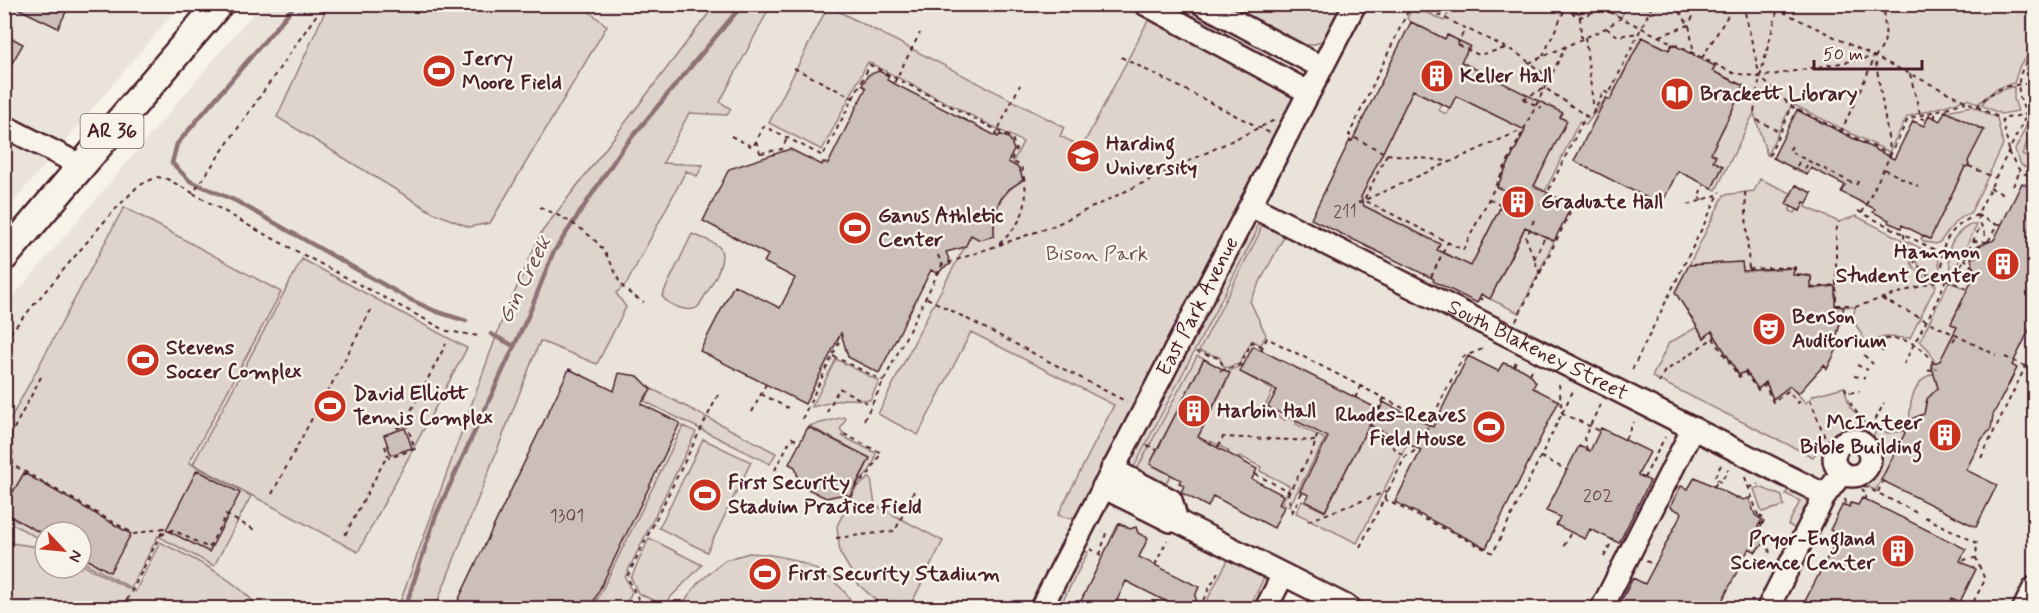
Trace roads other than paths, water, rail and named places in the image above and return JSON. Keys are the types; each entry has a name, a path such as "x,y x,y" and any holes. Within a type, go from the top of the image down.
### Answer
{"main road":[{"name":"AR 36","path":"4,257 219,4"}],"street":[{"path":"1145,4 1308,92"},
{"path":"1202,4 1322,67"},
{"name":"East Park Avenue","path":"1041,609 1355,4"},
{"path":"4,126 82,166"},
{"name":"South Blakeney Street","path":"1251,206 1693,428 1835,496"},
{"path":"1602,609 1693,428"},
{"path":"1768,609 1835,496 1842,473 1859,474 1868,466 1869,454 1863,444"},
{"path":"1107,478 1171,521 1176,517 1350,609"},
{"path":"1266,609 1283,575"}],"waterway":[{"path":"296,4 177,144 172,163 190,181 236,201 409,299 435,311 466,321"},
{"name":"Gin Creek","path":"405,608 436,515 529,314 553,253 622,149 743,4"},
{"path":"491,334 514,346"}],"place":[{"name":"Jerry Moore Field","path":"439,71"},
{"name":"Keller Hall","path":"1437,76"},
{"name":"Brackett Library","path":"1677,94"},
{"name":"Harding University","path":"1083,156"},
{"name":"Graduate Hall","path":"1518,202"},
{"name":"Ganus Athletic Center","path":"855,228"},
{"name":"Hammon Student Center","path":"2003,264"},
{"name":"Benson Auditorium","path":"1769,329"},
{"name":"Stevens Soccer Complex","path":"143,360"},
{"name":"David Elliott Tennis Complex","path":"330,406"},
{"name":"Harbin Hall","path":"1194,411"},
{"name":"Rhodes-Reaves Field House","path":"1489,427"},
{"name":"McInteer Bible Building","path":"1945,435"},
{"name":"First Security Staduim Practice Field","path":"705,495"},
{"name":"Pryor-England Science Center","path":"1898,551"},
{"name":"First Security Stadium","path":"765,574"}],"park label":[{"name":"Bison Park","path":"1097,254"}]}
